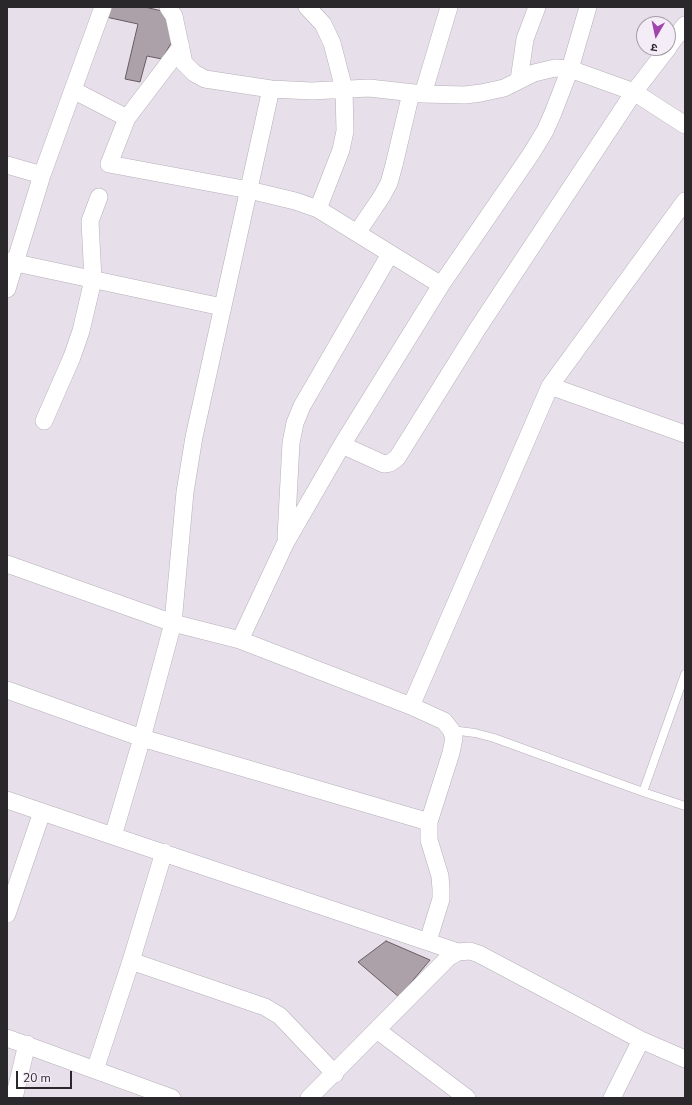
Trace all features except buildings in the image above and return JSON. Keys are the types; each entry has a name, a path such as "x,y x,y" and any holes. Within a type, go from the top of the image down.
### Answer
{"street":[{"path":"7,289 11,262 102,7"},
{"path":"168,7 174,16 184,63 194,73 205,78 271,89 312,91 369,88 417,94 465,95 482,94 504,88 534,73 555,68 570,69 634,92 685,124"},
{"path":"308,7 323,24 332,43 344,89 345,131 341,150 318,209"},
{"path":"357,233 389,183 417,94 449,7"},
{"path":"519,80 524,39 537,7"},
{"path":"240,640 286,542 342,444 441,285 532,154 553,113 570,69 588,7"},
{"path":"676,37 685,25"},
{"path":"181,47 127,118 109,164 249,190 295,201 318,209 441,285"},
{"path":"342,444 384,464 390,463 397,458 478,328 634,92 662,56"},
{"path":"113,836 142,738 173,623 185,492 194,437 271,89"},
{"path":"73,90 127,118"},
{"path":"7,165 42,175"},
{"path":"44,421 72,358 81,331 93,280 90,221 99,196"},
{"path":"410,706 550,386 685,201"},
{"path":"286,542 291,443 295,423 302,406 390,254"},
{"path":"11,262 222,307"},
{"path":"550,386 685,434"},
{"path":"7,564 173,623 240,640 410,706 444,721 452,730 454,738 452,753 429,822 428,840 440,876 441,899 428,941"},
{"path":"7,690 142,738 429,822"},
{"path":"7,800 458,952 479,954 641,1040 685,1059"},
{"path":"7,914 42,812"},
{"path":"95,1070 131,961 164,852"},
{"path":"310,1098 449,957 458,952"},
{"path":"131,961 265,1007 280,1016 334,1074"},
{"path":"377,1030 467,1098"},
{"path":"7,1038 172,1098"},
{"path":"612,1098 641,1040"},
{"path":"14,1098 27,1044"}],"lane":[{"path":"643,792 685,674"},
{"path":"452,730 475,733 494,738 685,806"}]}
